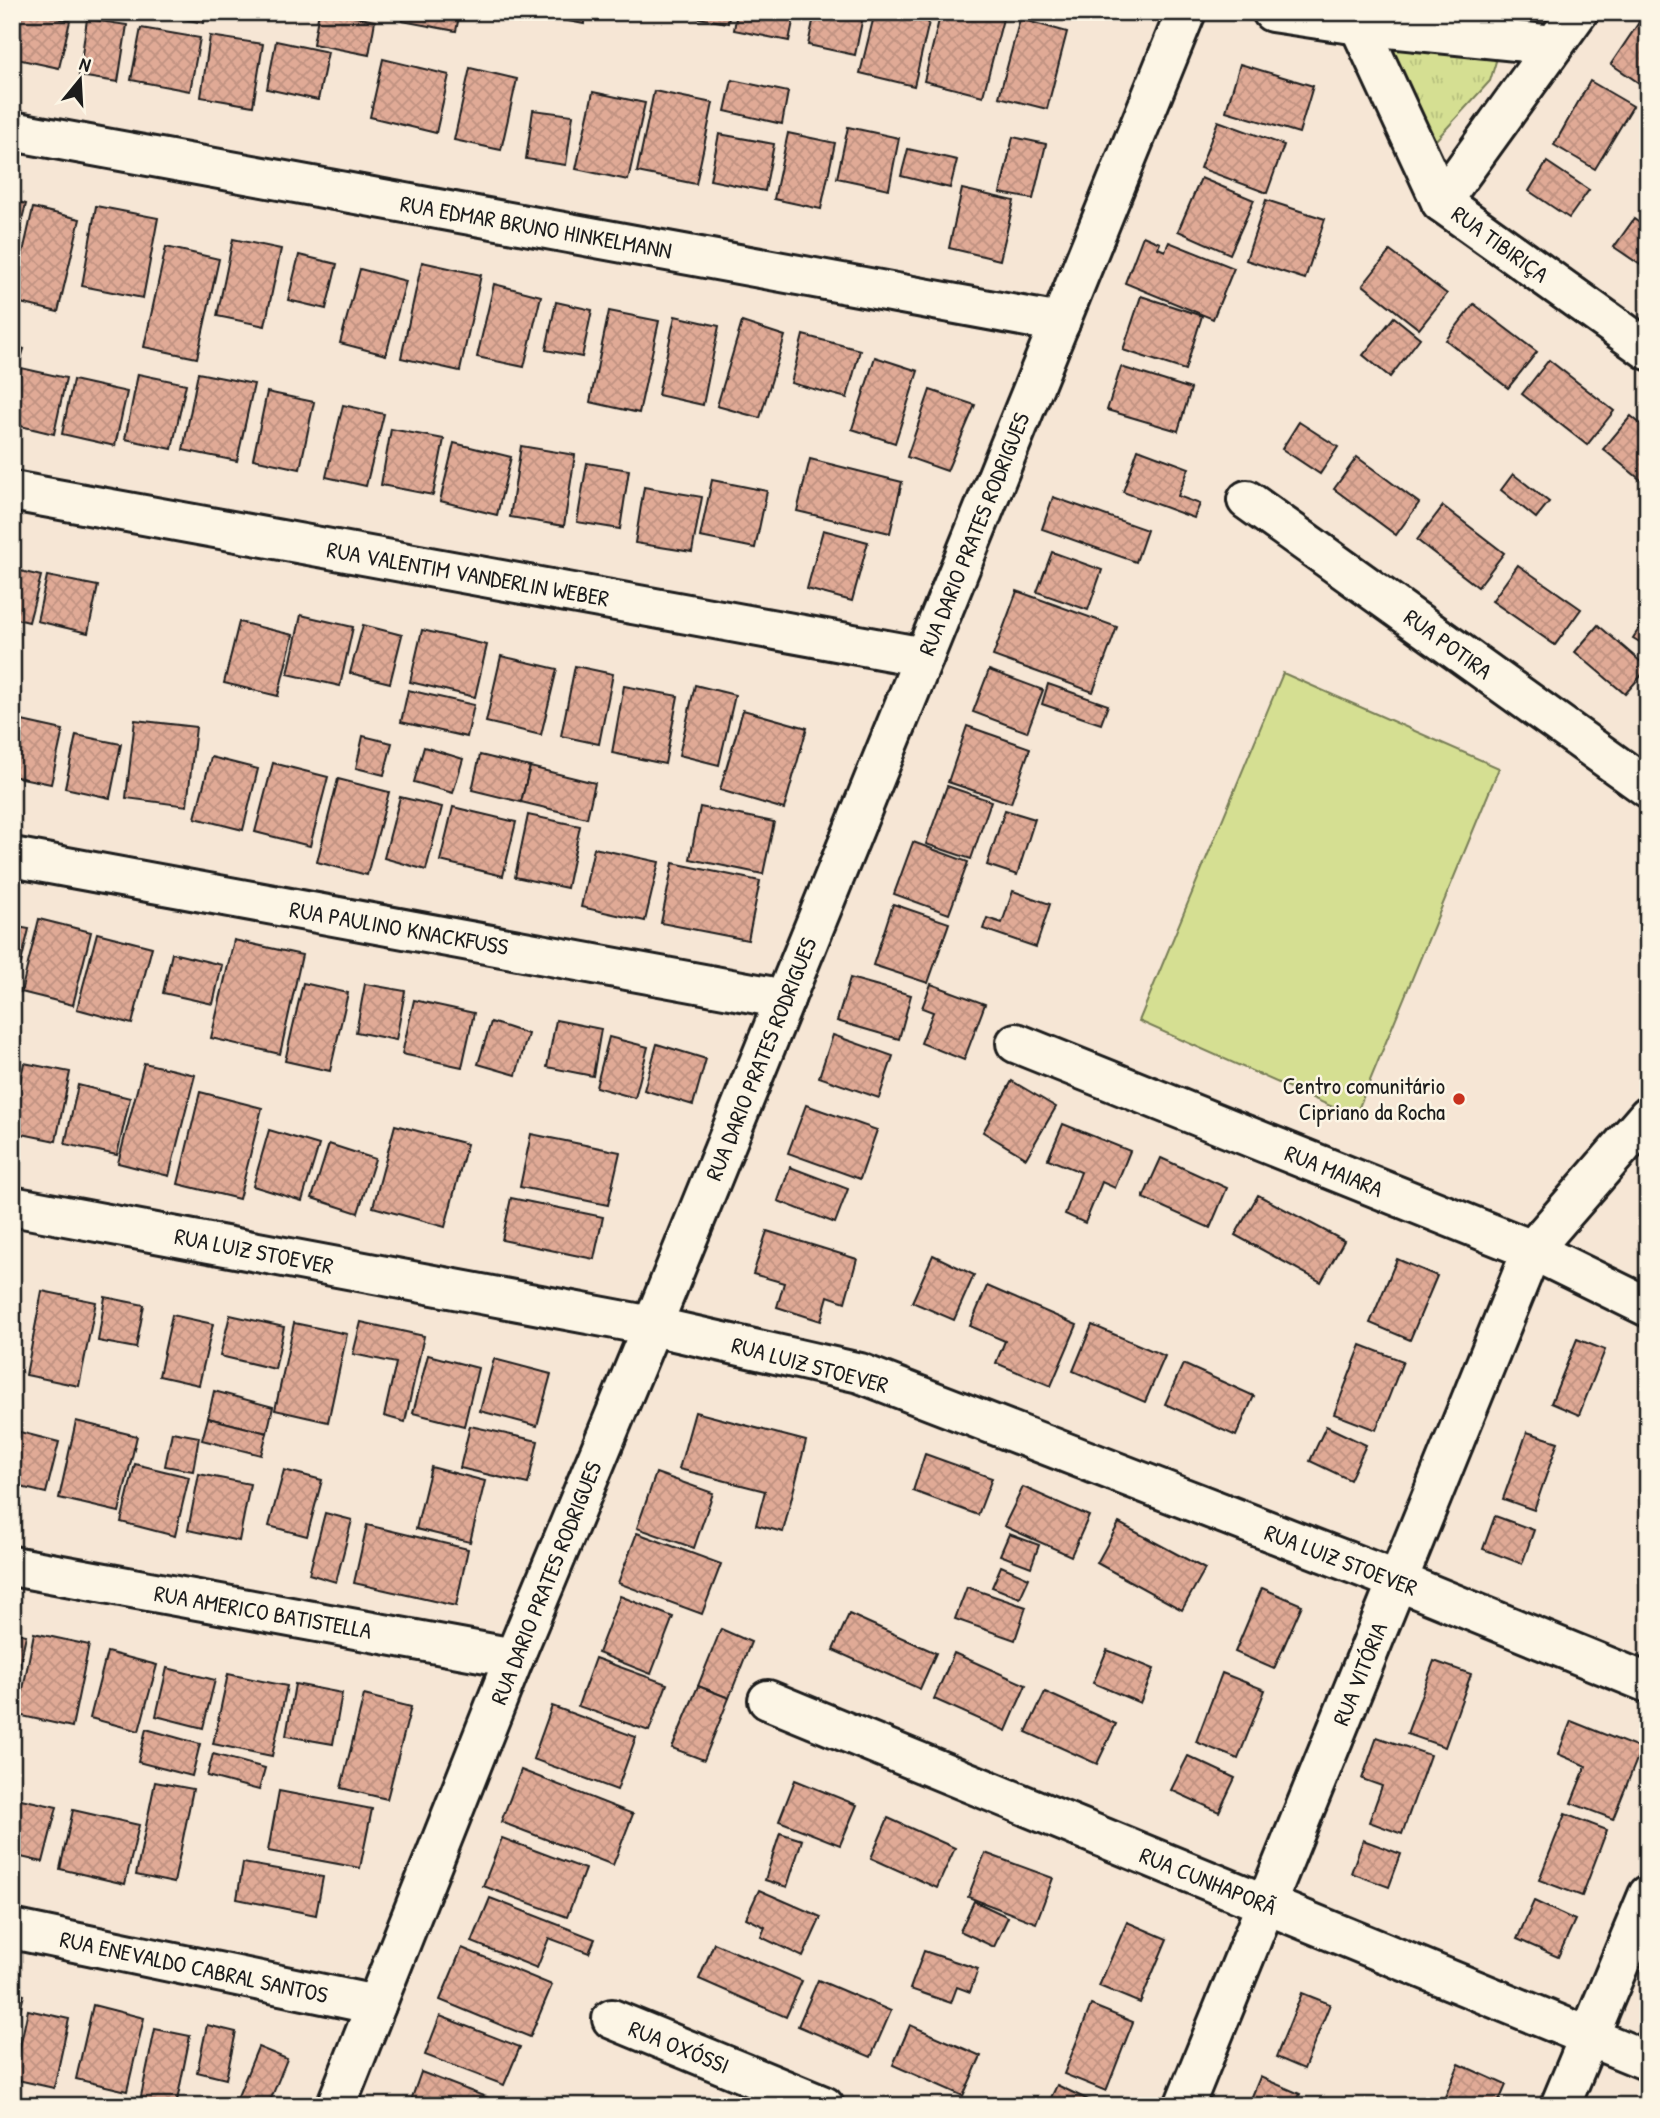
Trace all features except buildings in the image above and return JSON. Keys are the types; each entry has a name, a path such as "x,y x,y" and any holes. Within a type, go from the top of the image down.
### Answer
{"street":[{"name":"RUA DARIO PRATES RODRIGUES","path":"336,2106 514,1658 652,1326 1186,12"},
{"path":"1272,12 1359,25 1554,45"},
{"path":"1441,202 1578,12"},
{"name":"RUA TIBIRIÇA","path":"1359,25 1441,202 1648,350"},
{"name":"RUA EDMAR BRUNO HINKELMANN","path":"12,131 1060,323"},
{"name":"RUA VALENTIM VANDERLIN WEBER","path":"12,491 924,657"},
{"name":"RUA POTIRA","path":"1247,500 1648,789"},
{"name":"RUA PAULINO KNACKFUSS","path":"12,857 785,999"},
{"name":"RUA MAIARA","path":"1016,1043 1532,1251 1648,1307"},
{"name":"RUA VITÓRIA","path":"1184,2106 1532,1251 1648,1116"},
{"name":"RUA LUIZ STOEVER","path":"12,1206 652,1326 860,1373 1398,1581 1648,1683"},
{"name":"RUA AMERICO BATISTELLA","path":"12,1566 514,1658"},
{"name":"RUA CUNHAPORÃ","path":"768,1700 1648,2061"},
{"path":"1560,2106 1648,1895"},
{"name":"RUA ENEVALDO CABRAL SANTOS","path":"12,1929 376,2005"},
{"name":"RUA OXÓSSI","path":"612,2019 824,2106"}],"green space":[{"path":"1377,34 1497,58 1490,81 1435,141"},
{"path":"1283,673 1499,768 1355,1117 1139,1021"}],"place":[{"name":"Centro comunitário Cipriano da Rocha","path":"1459,1099"}]}
